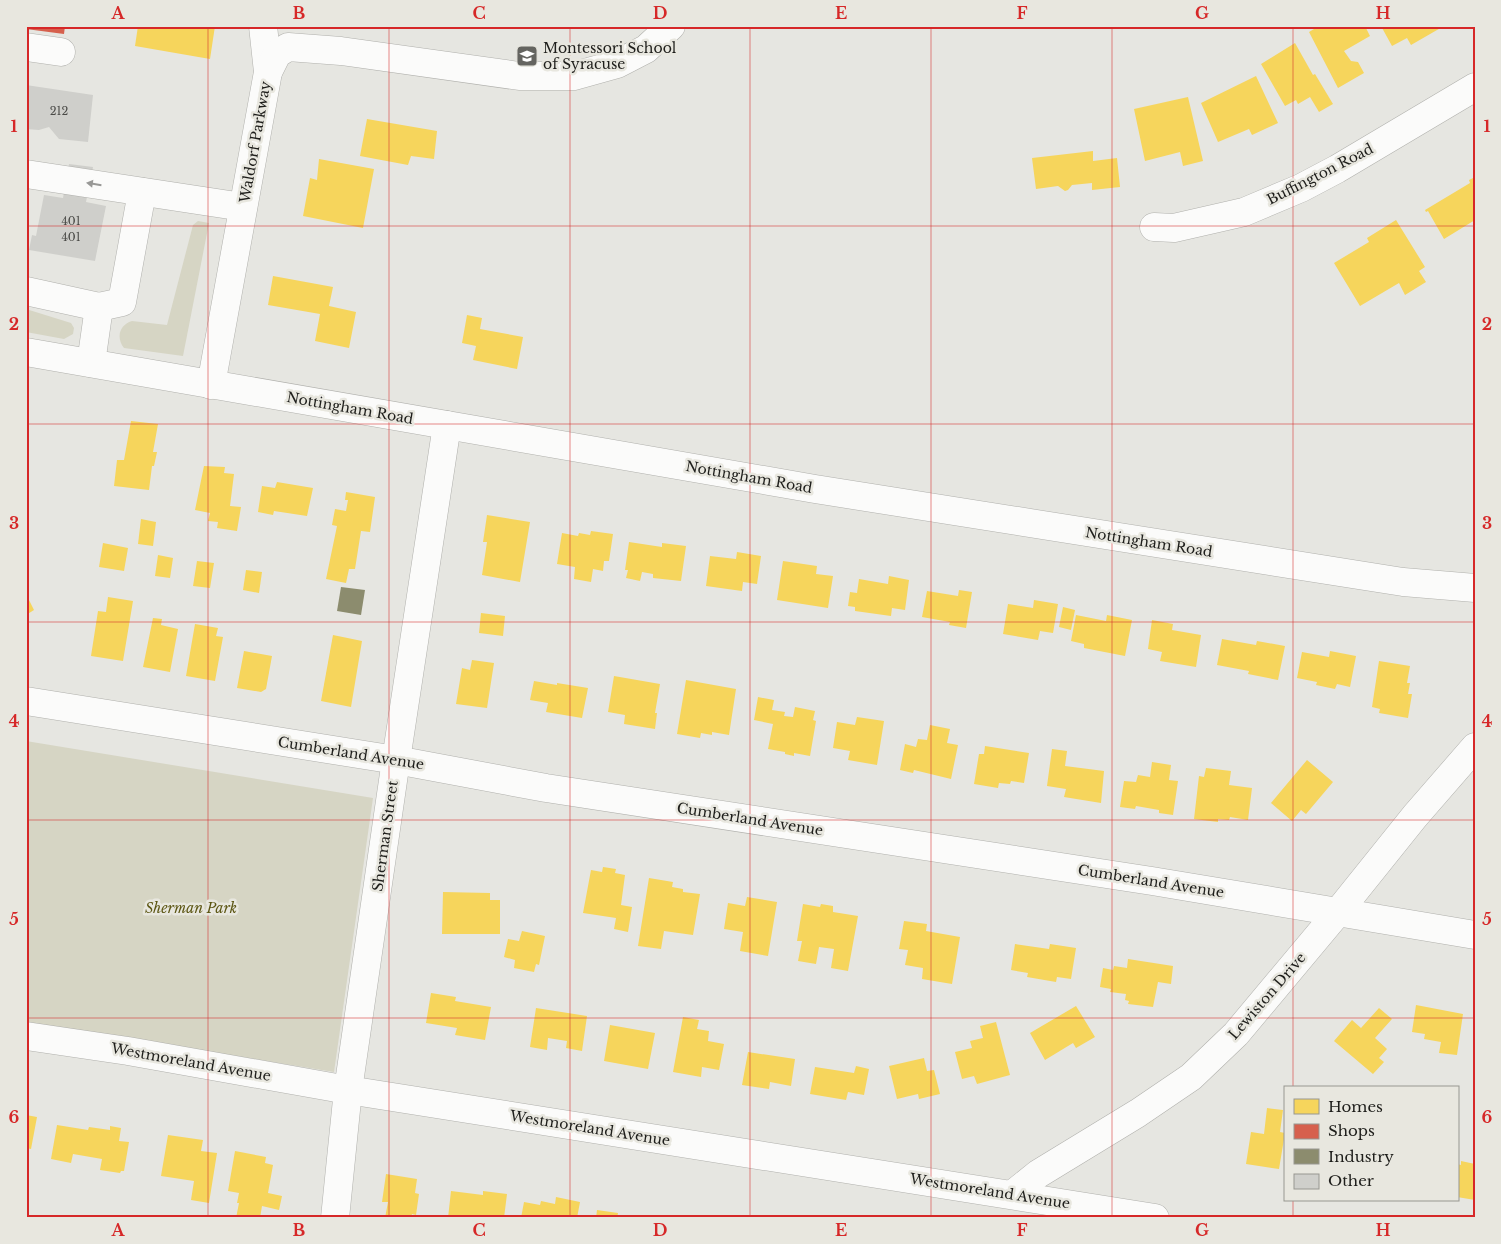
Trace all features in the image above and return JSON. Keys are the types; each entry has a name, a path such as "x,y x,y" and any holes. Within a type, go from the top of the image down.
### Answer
{"street":[{"path":"263,26 268,72"},
{"name":"Waldorf Parkway","path":"212,385 268,72 277,54 288,47 341,51 519,76 574,76 617,64 646,49 671,26"},
{"path":"26,47 61,52"},
{"name":"Buffington Road","path":"1154,227 1174,228 1244,212 1301,188 1337,169 1475,87"},
{"path":"26,174 243,207"},
{"path":"26,291 99,307 122,302 142,192"},
{"path":"91,363 99,307"},
{"name":"Nottingham Road","path":"26,352 874,498 1403,582 1475,588"},
{"name":"Sherman Street","path":"335,1218 348,1090 447,425"},
{"name":"Cumberland Avenue","path":"26,701 396,760 546,788 1152,881 1475,935"},
{"name":"Lewiston Drive","path":"1013,1194 1038,1174 1138,1113 1191,1077 1236,1034 1415,816 1475,747"},
{"name":"Westmoreland Avenue","path":"26,1036 128,1051 348,1090 1155,1218"}],"green space":[{"path":"198,221 209,223 183,356 124,348 120,340 120,332 128,323 132,321 167,325 193,225"},
{"path":"26,309 71,323 74,328 73,334 64,339 26,332"},
{"name":"Sherman Park","path":"26,741 373,798 334,1072 26,1022"}],"building: Homes":[{"path":"138,26 215,26 210,59 135,46"},
{"path":"1319,26 1365,26 1370,36 1344,51 1351,61 1358,62 1364,73 1338,88 1309,32"},
{"path":"1381,26 1444,26 1411,45 1407,38 1392,46"},
{"path":"1295,43 1313,75 1315,74 1333,104 1319,112 1310,97 1298,104 1296,100 1285,106 1261,64"},
{"path":"1256,76 1278,123 1252,135 1249,129 1218,142 1201,103"},
{"path":"1188,97 1203,161 1183,166 1180,152 1145,161 1134,109"},
{"path":"367,119 437,131 434,159 411,156 408,165 360,156"},
{"path":"1093,151 1093,161 1117,158 1120,187 1092,190 1092,183 1072,185 1065,191 1058,186 1036,189 1032,158"},
{"path":"319,159 374,169 363,228 303,216 310,178 317,180"},
{"path":"1475,177 1475,220 1444,239 1428,211 1426,212 1425,210 1470,183 1469,180"},
{"path":"1396,220 1425,267 1419,271 1426,282 1405,295 1399,283 1360,306 1334,263 1369,242 1367,238"},
{"path":"273,276 333,287 329,306 356,312 349,348 315,341 320,314 268,305"},
{"path":"467,315 482,318 480,329 523,337 517,369 473,360 476,346 462,343"},
{"path":"131,421 158,424 153,452 157,452 154,466 152,466 149,490 114,486 117,460 124,460"},
{"path":"204,466 225,467 224,473 234,474 230,506 241,507 237,531 217,528 218,522 208,521 210,513 195,510"},
{"path":"277,482 313,488 307,516 274,511 273,515 258,512 262,486 275,488"},
{"path":"346,492 375,497 370,532 361,531 355,569 349,569 346,583 326,579 337,526 332,525 335,509 346,511 348,500 345,500"},
{"path":"487,515 530,522 520,582 482,575 487,542 483,542"},
{"path":"141,519 156,522 153,546 138,544"},
{"path":"591,531 613,534 609,561 604,561 603,571 593,569 591,582 574,579 575,567 557,564 562,533 578,536 579,533 590,535"},
{"path":"629,542 662,547 662,543 686,546 681,581 653,578 653,574 642,572 640,581 626,578 628,570 625,570"},
{"path":"103,543 128,548 124,571 99,567"},
{"path":"737,552 761,556 757,584 743,582 742,591 706,586 710,556 736,559"},
{"path":"158,555 173,558 170,578 155,576"},
{"path":"197,561 214,563 210,588 193,586"},
{"path":"783,561 817,566 816,574 833,576 828,608 777,600"},
{"path":"246,570 262,572 259,593 243,590"},
{"path":"889,576 909,580 905,610 892,608 891,616 855,611 855,607 848,606 850,592 857,593 859,579 888,584"},
{"path":"959,590 972,592 966,628 949,625 950,622 922,617 927,591 958,596"},
{"path":"26,594 34,610 26,615"},
{"path":"108,597 133,601 123,661 91,656 98,611 106,612"},
{"path":"1034,600 1058,604 1053,633 1040,631 1038,640 1003,634 1008,604 1033,608"},
{"path":"1063,607 1075,610 1071,630 1059,627"},
{"path":"481,613 505,616 503,636 479,633"},
{"path":"1076,615 1106,621 1107,615 1132,620 1125,656 1084,648 1084,644 1071,641"},
{"path":"153,618 162,619 161,625 178,629 170,672 143,667"},
{"path":"1152,620 1173,624 1172,630 1201,635 1196,667 1160,661 1162,652 1148,649"},
{"path":"195,624 218,628 216,636 223,637 215,681 186,676"},
{"path":"333,635 362,641 351,707 321,701"},
{"path":"1222,639 1256,645 1257,641 1285,646 1278,680 1248,674 1249,671 1217,665"},
{"path":"244,651 272,656 266,689 261,692 237,688"},
{"path":"1330,651 1356,656 1350,687 1337,684 1335,689 1316,685 1317,682 1297,678 1302,652 1329,657"},
{"path":"472,660 494,663 487,708 456,704 462,668 470,670"},
{"path":"1379,661 1410,666 1407,683 1410,683 1408,694 1412,694 1408,718 1379,713 1380,709 1372,707"},
{"path":"614,676 660,684 655,713 657,713 655,729 624,724 625,715 608,712"},
{"path":"686,680 736,689 729,735 712,732 712,735 701,733 700,738 677,734"},
{"path":"534,681 588,688 582,718 546,712 548,703 530,700"},
{"path":"758,697 774,700 772,710 785,712 784,716 793,717 795,707 815,711 813,720 816,721 810,756 794,753 794,756 785,754 785,752 768,749 773,724 754,720"},
{"path":"857,717 884,721 877,765 848,760 850,751 833,748 837,722 855,725"},
{"path":"930,725 950,729 947,743 958,745 951,779 914,770 913,773 900,770 905,744 916,747 918,739 927,740"},
{"path":"985,746 1029,753 1024,783 1011,781 1010,784 999,783 998,788 974,784 979,754 984,754"},
{"path":"1052,749 1067,751 1065,766 1104,771 1101,803 1064,797 1066,789 1047,786"},
{"path":"1307,760 1333,782 1306,814 1301,810 1292,821 1271,803"},
{"path":"1152,762 1171,765 1169,780 1178,781 1173,815 1159,813 1159,810 1136,806 1135,809 1120,807 1124,781 1136,782 1138,775 1150,777"},
{"path":"1206,768 1231,771 1229,785 1252,788 1248,820 1230,817 1229,820 1218,819 1218,822 1194,819 1199,776 1204,777"},
{"path":"603,867 616,869 615,873 625,875 621,905 632,907 628,932 614,929 616,918 583,913 591,870 602,872"},
{"path":"649,878 673,882 672,887 683,889 683,892 700,894 693,935 664,931 661,949 638,946"},
{"path":"443,892 490,893 490,900 500,900 500,934 442,934"},
{"path":"747,897 777,902 768,956 740,951 743,932 724,929 728,903 745,906"},
{"path":"803,904 820,907 821,904 833,906 833,912 858,916 848,971 831,968 834,949 819,947 816,964 798,961 802,941 797,941"},
{"path":"904,921 927,924 926,931 960,937 952,984 922,979 923,968 905,965 908,950 899,949"},
{"path":"522,931 545,936 539,965 536,964 534,972 514,968 515,960 504,957 508,939 519,941"},
{"path":"1015,944 1049,949 1050,944 1076,948 1071,979 1057,977 1056,982 1027,977 1028,973 1011,970"},
{"path":"1128,959 1173,966 1171,984 1158,982 1153,1007 1128,1004 1129,1001 1125,1000 1126,994 1110,992 1111,989 1100,987 1103,968 1113,970 1114,966 1127,968"},
{"path":"431,993 456,997 455,1001 491,1007 485,1040 455,1035 457,1028 426,1023"},
{"path":"1416,1005 1463,1014 1457,1055 1439,1053 1441,1042 1424,1039 1425,1034 1412,1032"},
{"path":"1076,1006 1095,1037 1076,1048 1073,1043 1045,1060 1030,1033"},
{"path":"536,1008 587,1016 582,1051 566,1048 567,1041 548,1038 547,1050 530,1047"},
{"path":"1379,1008 1392,1019 1375,1038 1387,1049 1379,1058 1384,1062 1373,1074 1334,1041 1352,1020 1361,1028"},
{"path":"683,1017 699,1020 697,1029 709,1031 708,1041 724,1044 719,1070 702,1067 701,1077 673,1072"},
{"path":"996,1022 1010,1075 977,1084 974,1076 962,1079 955,1052 972,1048 970,1041 983,1038 980,1026"},
{"path":"610,1025 655,1033 648,1069 604,1061"},
{"path":"748,1052 795,1059 791,1086 770,1082 769,1089 742,1085"},
{"path":"924,1058 927,1071 934,1070 940,1094 919,1099 918,1094 897,1099 889,1066"},
{"path":"856,1066 869,1069 864,1095 848,1092 846,1100 810,1094 815,1067 854,1073"},
{"path":"1267,1108 1283,1110 1280,1132 1284,1133 1284,1139 1279,1169 1246,1164 1251,1132 1264,1134"},
{"path":"26,1115 37,1117 31,1149 26,1148"},
{"path":"57,1125 88,1130 89,1127 110,1130 110,1126 121,1128 119,1141 129,1142 124,1171 120,1173 100,1170 102,1159 73,1154 71,1163 51,1159"},
{"path":"168,1135 203,1140 201,1151 217,1153 209,1203 191,1200 194,1181 161,1176"},
{"path":"235,1151 266,1157 265,1163 273,1165 268,1193 282,1196 279,1210 262,1206 260,1218 236,1218 239,1193 228,1191"},
{"path":"1461,1161 1475,1164 1473,1173 1475,1172 1475,1200 1458,1197 1458,1164 1461,1165"},
{"path":"386,1174 417,1179 415,1193 419,1194 416,1215 412,1214 411,1218 385,1218 388,1202 382,1202"},
{"path":"451,1191 483,1195 483,1191 507,1194 504,1218 448,1218"},
{"path":"556,1197 580,1202 577,1218 521,1218 524,1202 540,1205 541,1201 555,1204"},
{"path":"597,1210 618,1213 617,1218 596,1218"}],"building: Shops":[{"path":"26,26 65,26 64,34 26,29"}],"building: Industry":[{"path":"341,587 365,590 361,615 337,611"}],"building: Other":[{"path":"26,85 93,95 88,142 59,139 49,127 39,130 26,129"},
{"path":"69,164 93,167 86,202 106,206 95,261 29,250 32,235 36,236 44,195 63,198"}],"place":[{"name":"Montessori School of Syracuse","path":"527,56"}]}
